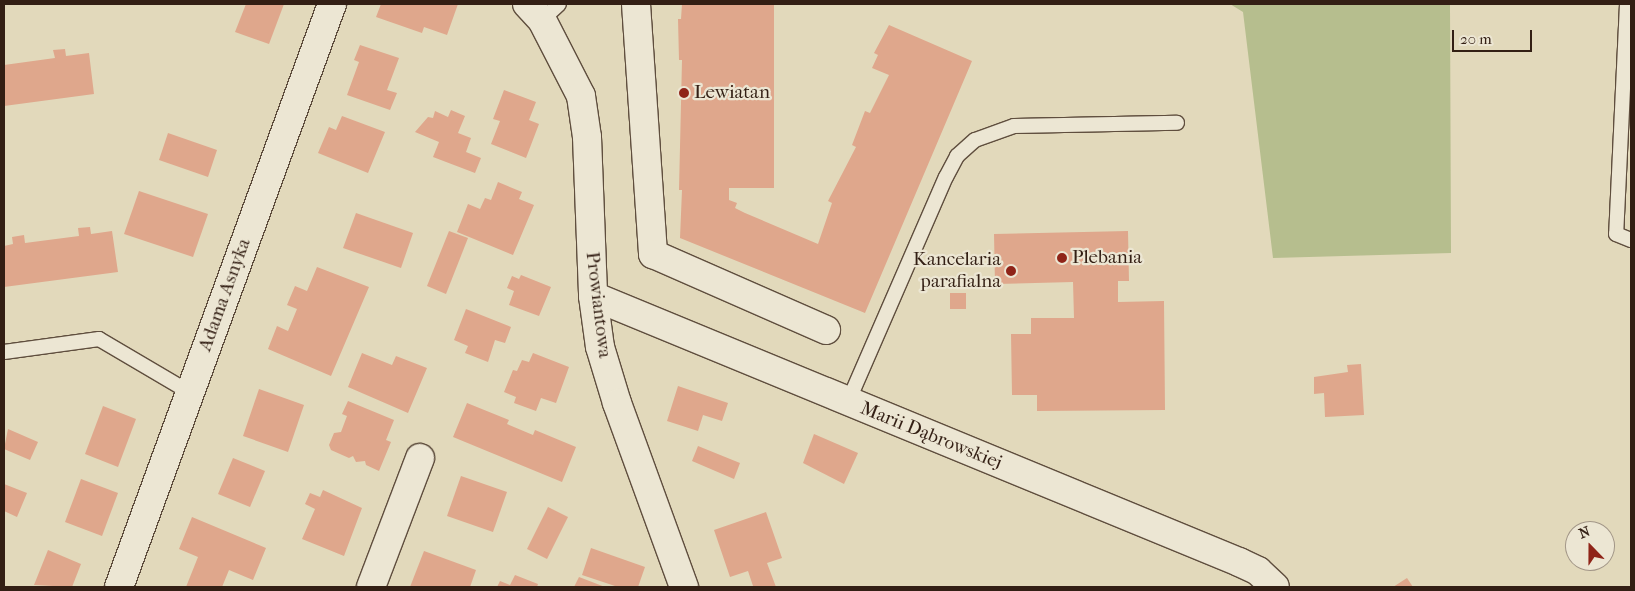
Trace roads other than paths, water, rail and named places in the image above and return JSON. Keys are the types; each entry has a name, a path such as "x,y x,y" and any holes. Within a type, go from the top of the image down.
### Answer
{"street":[{"name":"Adama Asnyka","path":"119,587 332,4"},
{"path":"636,4 653,254 826,330"},
{"name":"Prowiantowa","path":"543,9 571,73 585,113 593,296 600,347 616,403 684,587"},
{"name":"Marii Dąbrowskiej","path":"593,296 1239,562 1271,583"},
{"path":"370,587 420,458"}],"lane":[{"path":"1627,4 1616,234 1631,240"},
{"path":"848,402 946,176 957,156 976,140 1014,126 1176,123"},
{"path":"4,352 99,339 189,392"}],"place":[{"name":"Lewiatan","path":"684,93"},
{"name":"Plebania","path":"1062,258"},
{"name":"Kancelaria parafialna","path":"1011,271"}]}
